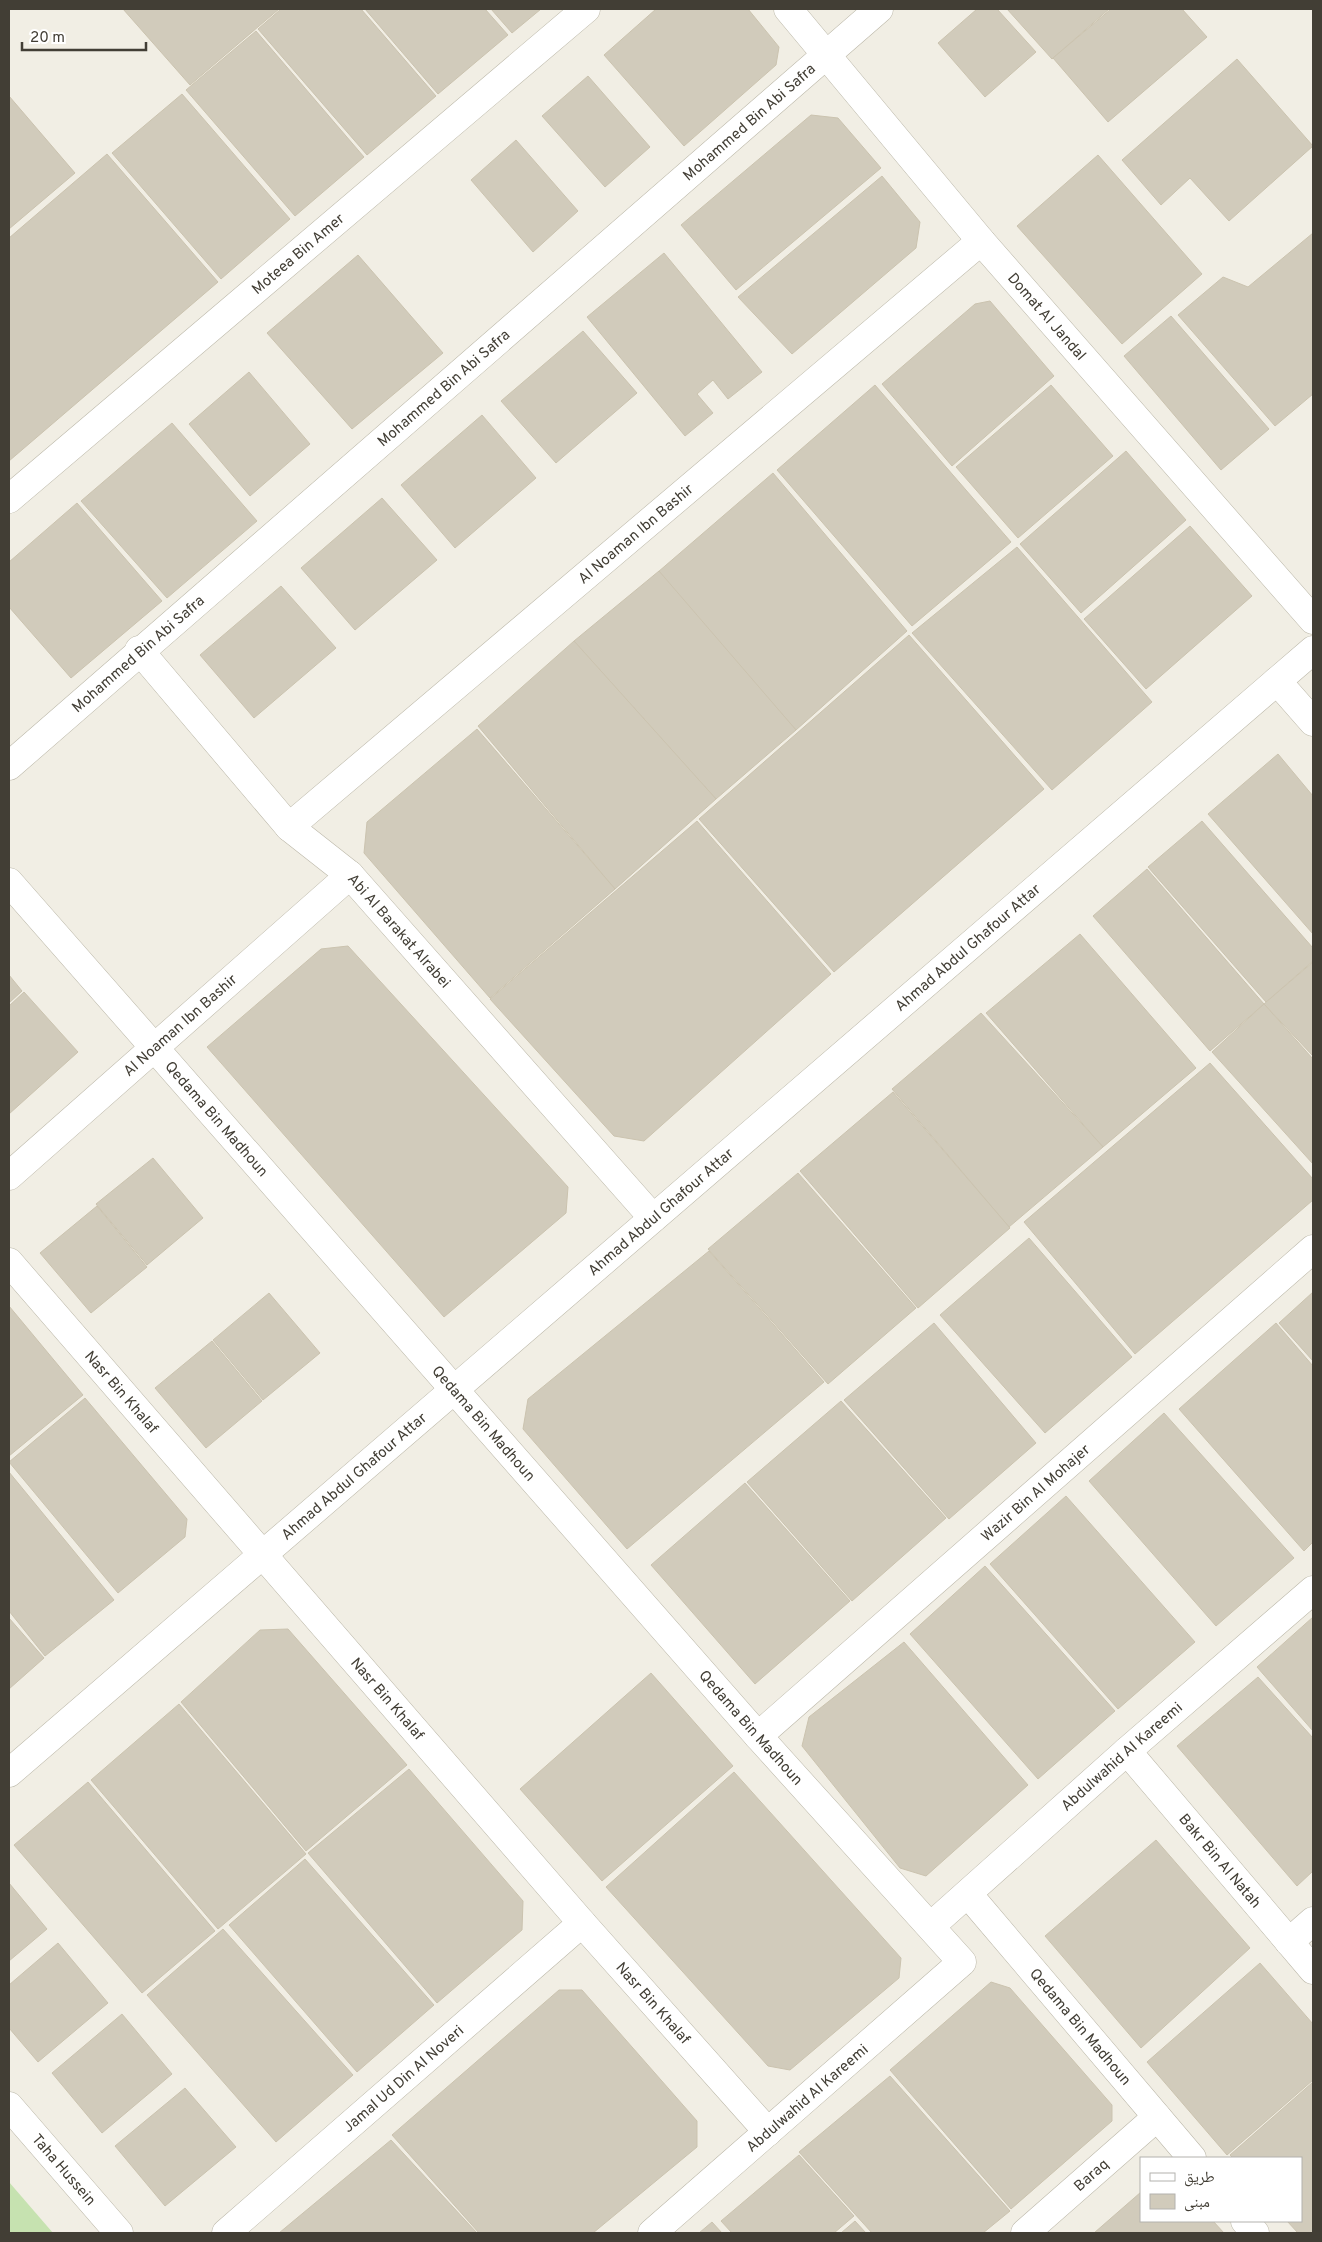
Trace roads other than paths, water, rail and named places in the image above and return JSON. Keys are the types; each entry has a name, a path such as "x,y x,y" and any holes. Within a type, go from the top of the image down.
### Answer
{"street":[{"name":"Moteea Bin Amer","path":"9,499 586,9"},
{"name":"Domat Al Jandal","path":"788,9 981,241 1313,620"},
{"name":"Mohammed Bin Abi Safra","path":"9,766 139,650 879,9"},
{"name":"Al Noaman Ibn Bashir","path":"289,828 981,241"},
{"name":"Abi Al Barakat Alrabei","path":"139,650 289,828 350,875 653,1218"},
{"name":"Ahmad Abdul Ghafour Attar","path":"9,1773 1313,650"},
{"path":"1277,681 1313,722"},
{"name":"Al Noaman Ibn Bashir","path":"9,1176 350,875"},
{"name":"Qedama Bin Madhoun","path":"9,882 758,1736 962,1962"},
{"name":"Wazir Bin Al Mohajer","path":"758,1736 1313,1249"},
{"name":"Nasr Bin Khalaf","path":"9,1262 582,1923 768,2132"},
{"name":"Abdulwahid Al Kareemi","path":"931,1926 1127,1751 1313,1590"},
{"name":"Bakr Bin Al Natah","path":"1127,1751 1313,1970"},
{"name":"Qedama Bin Madhoun","path":"968,1894 1191,2157"},
{"path":"1289,1942 1313,1921"},
{"name":"Jamal Ud Din Al Noveri","path":"226,2233 582,1923"},
{"name":"Abdulwahid Al Kareemi","path":"652,2233 962,1962"},
{"name":"Taha Hussein","path":"9,2106 118,2233"},
{"name":"Baraq","path":"1025,2233 1157,2117"},
{"path":"1246,2222 1255,2233"}]}
